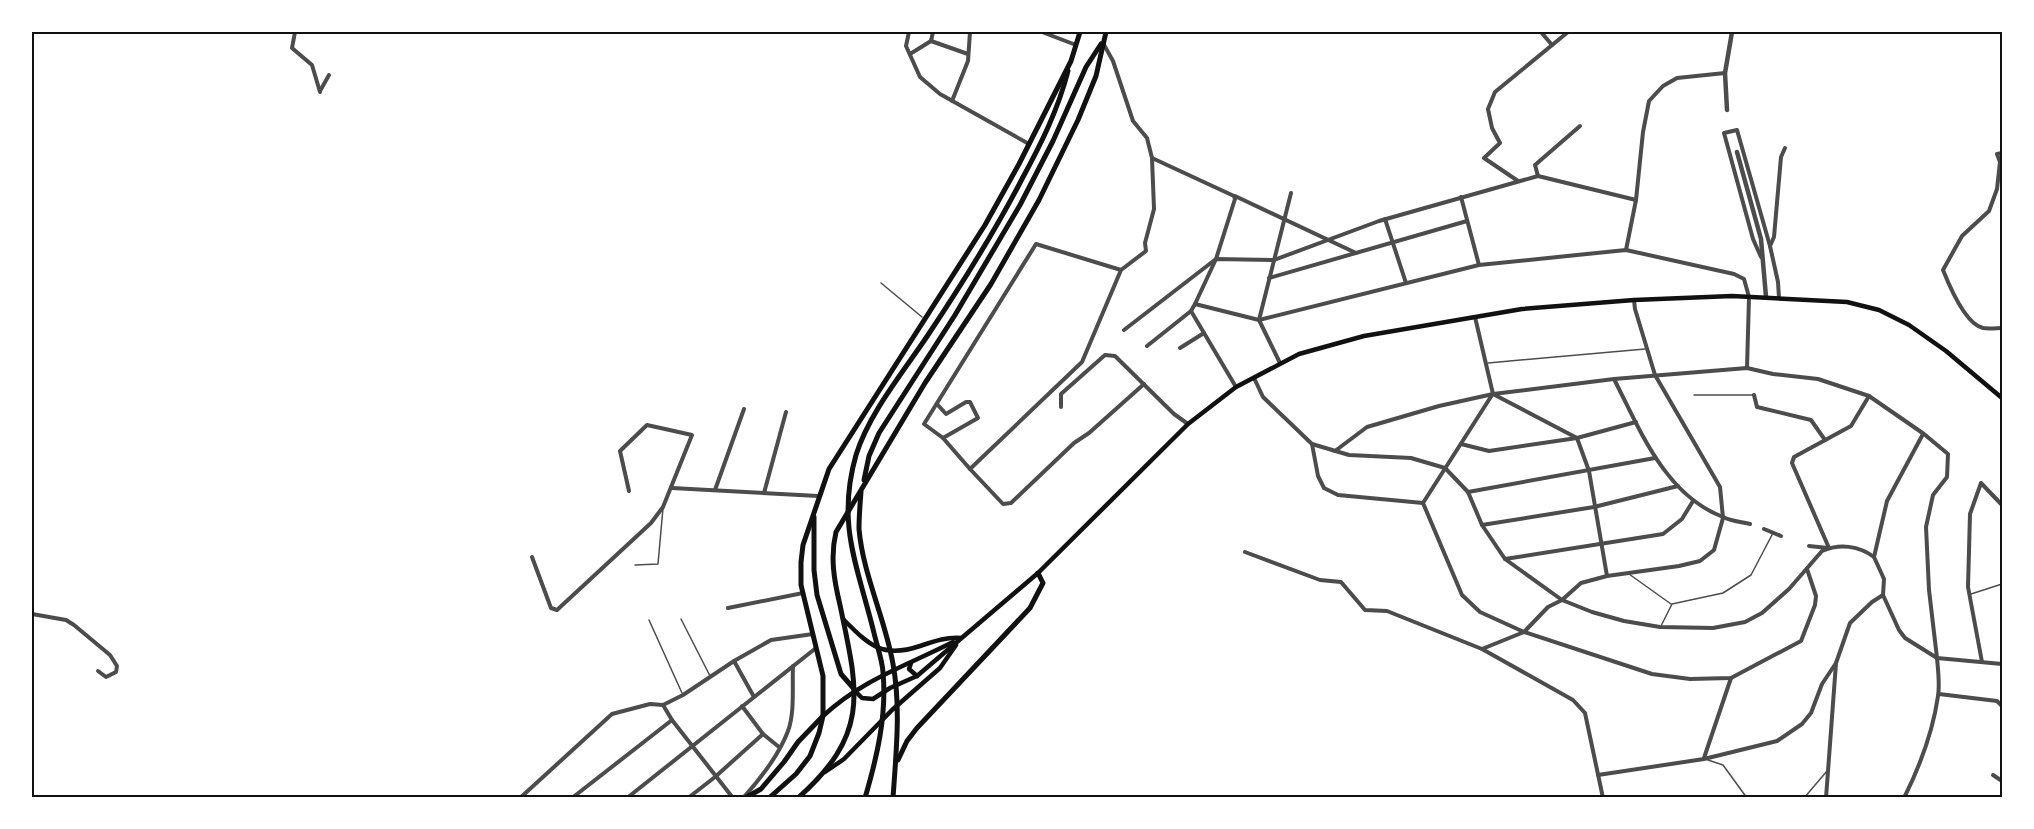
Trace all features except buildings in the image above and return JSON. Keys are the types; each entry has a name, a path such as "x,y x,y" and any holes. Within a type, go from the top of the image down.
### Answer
{"main road":[{"path":"865,798 881,729 883,672 850,543 847,509 851,476 857,454 866,430 946,309 1009,203 1043,139 1061,99 1080,32"},
{"path":"798,798 820,776 842,745 855,708 850,651 832,567 836,532 925,383 991,284 1039,200 1078,120 1096,76 1106,32"},
{"path":"893,798 897,691 893,663 865,560 860,530 862,489 869,456 879,433 955,315 1020,206 1086,68 1103,42"},
{"path":"769,798 796,774 810,756 823,716 823,676 801,585 802,554 818,496 834,460 985,225 1071,61"},
{"path":"813,512 817,595 841,674 862,698 873,699 890,688 917,676 1038,573 1188,424 1236,387 1299,354 1364,336 1522,309 1634,300 1766,297 1847,302 1879,310 1909,325 2002,398"},
{"path":"896,764 907,741 917,728 1030,608 1043,583 1038,573"},
{"path":"843,619 859,636 887,652 910,649 945,637 961,638"},
{"path":"744,798 761,789 798,742 845,696 888,671 911,663 961,638"},
{"path":"820,776 844,759 892,710 940,668 961,638"},
{"path":"911,663 909,669 917,676"}],"street":[{"path":"295,32 292,48 312,65 320,92 329,75"},
{"path":"909,32 906,46 920,77 940,94 1029,144"},
{"path":"910,54 931,41 933,32"},
{"path":"952,101 968,61 970,32"},
{"path":"1042,32 1076,45"},
{"path":"1541,32 1552,45"},
{"path":"1518,181 1484,158 1500,143 1492,128 1488,108 1495,92 1568,32"},
{"path":"1727,110 1725,73 1732,32"},
{"path":"931,41 969,54"},
{"path":"970,469 1082,362 1121,270 1146,250 1145,243 1154,209 1152,158 1147,138 1134,121 1113,61 1103,42"},
{"path":"1626,250 1636,200 1643,132 1649,101 1663,86 1677,78 1725,73"},
{"path":"1538,176 1535,165 1580,126"},
{"path":"1761,257 1753,239 1724,133 1737,130 1770,246 1779,298"},
{"path":"1770,246 1774,237 1781,157 1785,148"},
{"path":"1737,152 1761,239 1766,297"},
{"path":"2002,153 1997,154 2000,162 1997,189 1989,211 1962,236 1943,270 1970,320 1982,328 2002,328"},
{"path":"1152,158 1356,253"},
{"path":"1147,346 1191,311 1216,259 1235,199 1234,196 1192,176"},
{"path":"1124,330 1216,259 1274,260 1385,219 1518,181 1538,176 1636,200"},
{"path":"1280,363 1259,320 1291,193"},
{"path":"1461,197 1479,265"},
{"path":"1385,219 1406,283"},
{"path":"1269,278 1467,221"},
{"path":"1121,270 1036,244 924,424 943,438 1003,504 1011,503 1074,443 1089,433 1144,384"},
{"path":"1195,304 1259,320 1479,265 1626,250 1734,274 1744,279 1749,297 1747,368"},
{"path":"1482,649 1524,632 1548,607 1562,600 1581,583 1607,576 1700,561 1714,550 1723,518 1720,488 1654,375 1634,300"},
{"path":"1191,311 1236,387"},
{"path":"1423,502 1493,394 1475,317"},
{"path":"1180,348 1204,333"},
{"path":"1061,406 1061,394 1105,356 1115,356 1174,414 1188,424"},
{"path":"1335,450 1367,427 1438,406 1493,394 1614,379 1747,368 1773,374 1818,379 1869,396 1924,434 1948,454 1947,477 1933,495 1926,528 1929,590 1939,693 1923,752 1904,798"},
{"path":"1254,378 1263,398 1312,444 1349,455 1411,458 1445,468 1468,492 1482,525 1505,559 1562,600 1604,616 1660,627 1713,628 1745,622 1768,607 1789,589 1817,555 1829,548"},
{"path":"1614,379 1655,458 1678,486 1693,501 1723,518 1750,524"},
{"path":"1493,394 1577,438 1589,471 1607,576"},
{"path":"1754,395 1757,407 1812,420 1825,440"},
{"path":"1829,548 1792,463 1794,457 1851,426 1869,396"},
{"path":"937,404 946,414 970,402 978,418 943,438"},
{"path":"715,490 744,409"},
{"path":"764,493 786,412"},
{"path":"1461,444 1489,451 1577,438 1636,422"},
{"path":"532,557 551,608 557,610 651,523 663,507 672,488 692,435 647,425 620,451 629,491"},
{"path":"1874,557 1887,501 1924,434"},
{"path":"1312,444 1318,476 1324,488 1338,495 1423,502"},
{"path":"1468,492 1655,458"},
{"path":"1982,662 1968,587 1970,514 1982,483 2002,505"},
{"path":"1482,525 1594,507 1678,486"},
{"path":"672,488 818,496"},
{"path":"1505,559 1663,534 1682,519 1693,501"},
{"path":"1423,502 1462,595 1480,612 1524,632 1652,674 1690,679 1731,678 1801,640 1815,605 1816,596 1807,569"},
{"path":"1764,529 1781,536"},
{"path":"1809,546 1847,547 1864,550 1874,557 1884,579 1883,595 1905,638 1937,658 2002,664"},
{"path":"1245,552 1320,580 1341,582 1365,610 1387,611 1482,649 1573,700 1586,713 1603,798"},
{"path":"728,608 802,593"},
{"path":"1598,775 1704,759 1778,741 1802,724 1811,713 1822,684 1836,663 1850,623 1883,595"},
{"path":"32,614 66,620 110,655 117,666 116,672 106,677 98,671"},
{"path":"520,798 612,714 650,704 663,705 771,640 813,634"},
{"path":"627,798 816,648"},
{"path":"734,661 754,697"},
{"path":"1826,798 1836,663"},
{"path":"744,798 759,780 788,730 792,702 793,666"},
{"path":"1704,759 1731,678"},
{"path":"1939,693 1997,701 2002,706"},
{"path":"663,705 672,720 733,798"},
{"path":"742,706 764,734 779,747"},
{"path":"572,798 672,720"},
{"path":"688,798 764,734"},
{"path":"1993,775 2002,781"}],"lane":[{"path":"881,283 925,318"},
{"path":"1486,363 1646,349"},
{"path":"1694,395 1754,395"},
{"path":"635,565 658,564 663,507"},
{"path":"1629,574 1672,604 1723,593 1751,575 1773,533"},
{"path":"1970,594 2002,584"},
{"path":"1660,627 1672,604"},
{"path":"681,619 710,676"},
{"path":"649,620 683,695"},
{"path":"1704,759 1723,765 1747,798"},
{"path":"1804,798 1827,770"}]}
